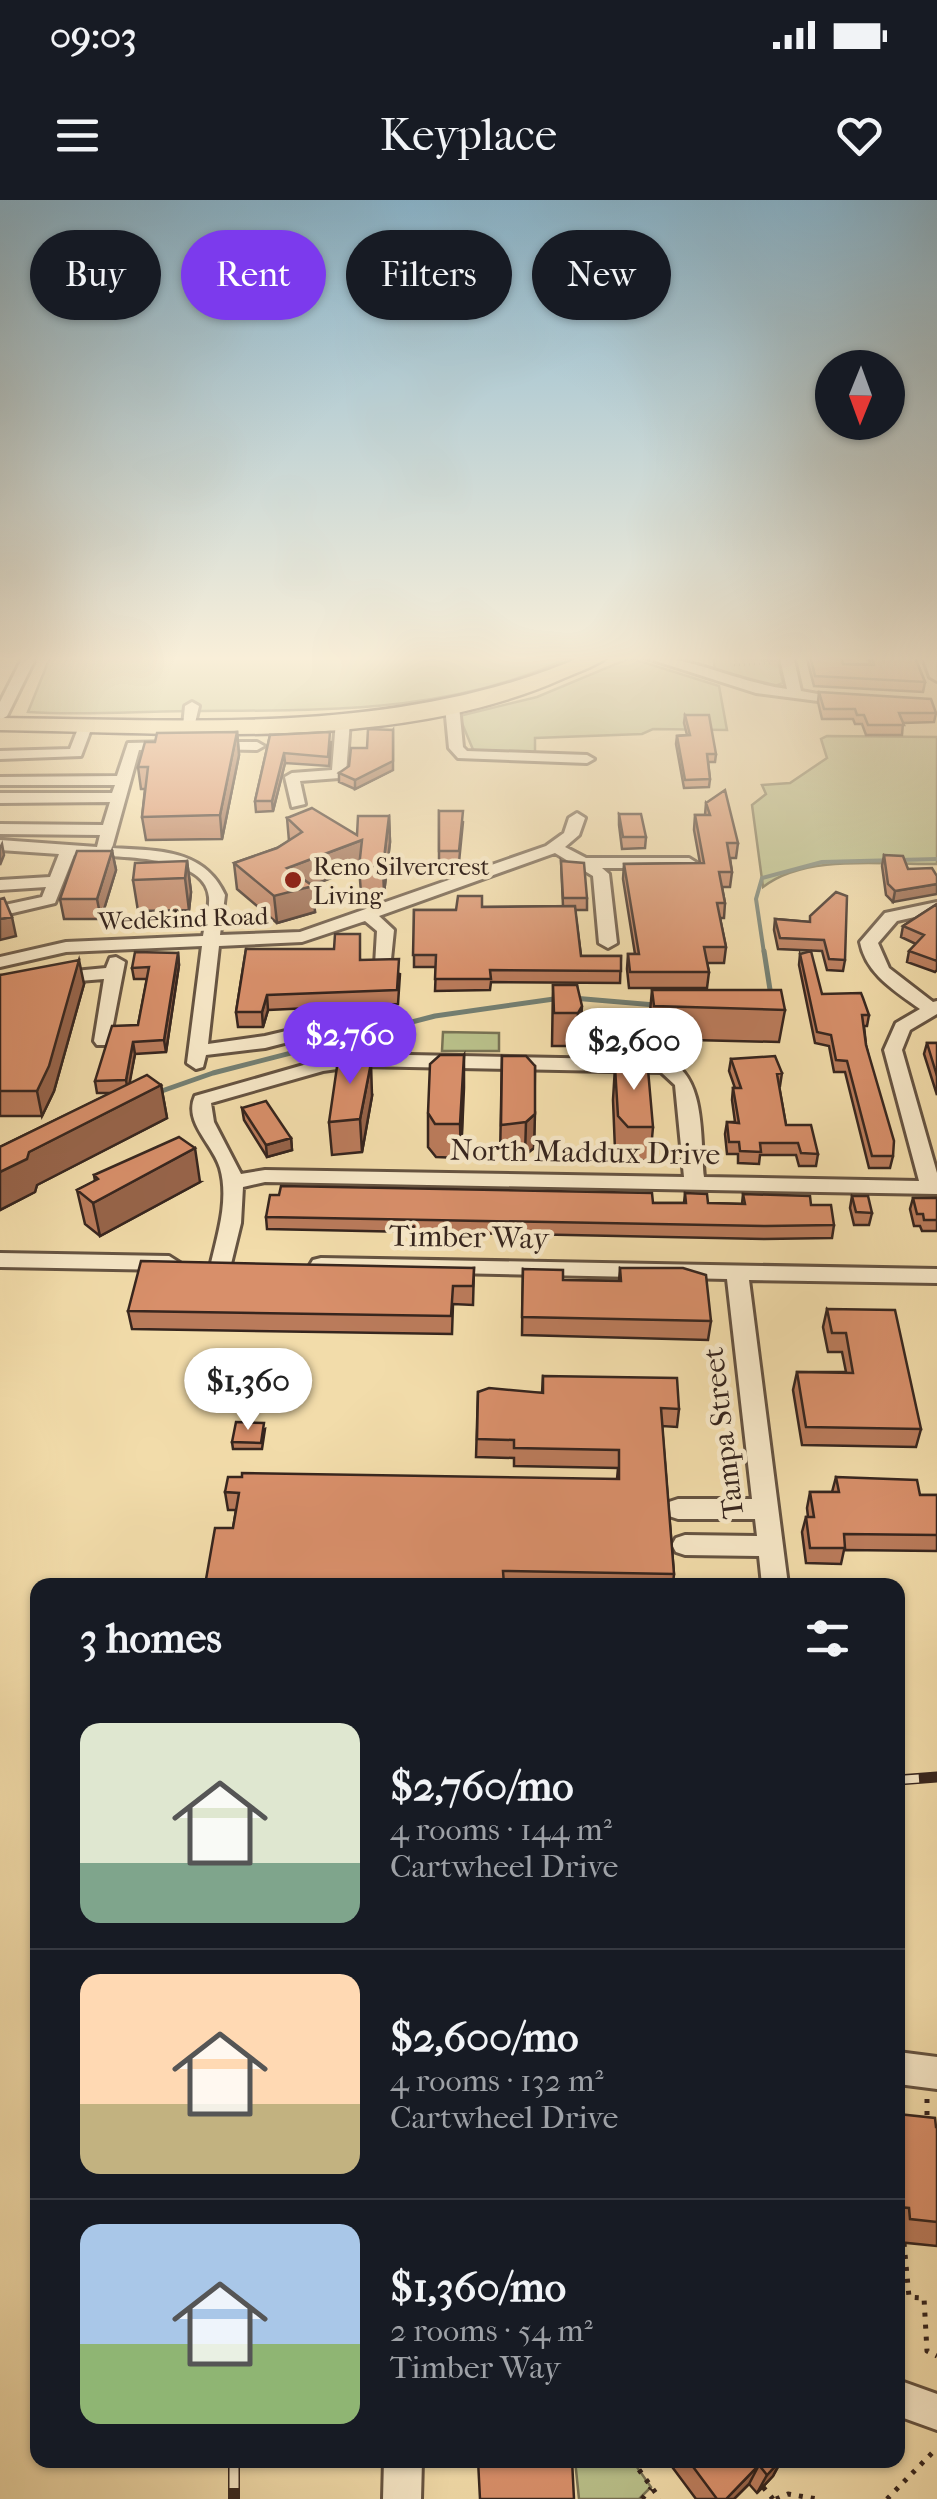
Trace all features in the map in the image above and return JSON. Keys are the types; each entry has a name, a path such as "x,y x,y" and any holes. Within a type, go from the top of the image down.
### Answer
{"street":[{"path":"69,768 72,762"},
{"path":"103,852 128,762"},
{"path":"297,804 292,777 340,774 341,762"},
{"path":"0,781 123,780"},
{"path":"0,798 116,805"},
{"path":"0,812 116,805"},
{"path":"577,818 571,836 555,847 601,874 608,943"},
{"path":"0,829 109,830"},
{"path":"0,845 130,852 184,862 218,880 196,1057 337,1024"},
{"name":"Wedekind Road","path":"0,962 44,950 302,937 555,847"},
{"path":"23,883 37,848"},
{"path":"0,911 49,900 68,850"},
{"path":"586,863 689,863"},
{"path":"0,885 56,881"},
{"path":"934,1188 892,1050 902,1027 933,1007 884,971 874,960 869,942 881,922 891,916 937,908"},
{"path":"368,915 386,930 384,965"},
{"path":"103,1041 120,944"},
{"path":"0,992 53,978 115,973"},
{"path":"0,1260 212,1263 233,1182 226,1157 200,1113 202,1100 321,1066 359,1060 655,1064 675,1070 684,1084 695,1184"},
{"name":"North Maddux Drive","path":"233,1182 265,1176 934,1188"},
{"name":"Timber Way","path":"297,1264 937,1276"},
{"name":"Tampa Street","path":"736,1272 775,1578"},
{"path":"678,1509 765,1509"},
{"path":"685,1545 770,1546"},
{"path":"905,2401 937,2412"},
{"path":"402,2499 403,2468"}],"path":[{"path":"913,2116 929,2118 920,2071"},
{"path":"905,2254 909,2297 924,2298 927,2352 937,2356"},
{"path":"887,2499 937,2448"},
{"path":"638,2468 660,2499"},
{"path":"763,2487 774,2499 788,2494 817,2499"},
{"path":"642,2499 652,2488"}],"green space":[{"path":"821,762 937,762 937,864 823,865 781,876 763,887 752,805 766,794 762,785 790,783"},
{"path":"443,1032 499,1033 499,1051 442,1051"},
{"path":"576,2468 638,2468 651,2487 639,2499 579,2499"}],"building":[{"path":"139,762 231,762 220,815 142,817 148,767 138,767"},
{"path":"264,762 282,762 272,801 255,801"},
{"path":"349,762 390,762 355,780 339,773"},
{"path":"682,762 708,762 710,779 685,780"},
{"path":"725,790 738,843 727,843 732,872 719,872 725,903 717,903 726,947 704,947 709,972 630,972 628,954 639,954 624,864 704,863 695,815 710,815 706,803"},
{"path":"312,808 357,835 358,816 389,816 383,867 359,867 362,840 287,868 313,886 274,896 234,863 277,848 302,832 287,818"},
{"path":"439,811 463,811 459,851 439,851"},
{"path":"619,814 641,814 646,837 623,837"},
{"path":"77,851 112,851 97,899 60,899"},
{"path":"884,855 903,856 908,869 932,868 937,884 895,891 888,884"},
{"path":"187,861 185,878 133,880 135,863"},
{"path":"561,861 584,863 587,898 563,898"},
{"path":"836,892 847,896 845,960 829,959 824,940 780,938 775,919 810,922 810,916"},
{"path":"458,896 482,896 482,907 575,906 581,956 621,956 621,971 490,970 491,979 435,979 436,955 413,955 414,910 456,910"},
{"path":"4,898 12,917 0,919 0,899"},
{"path":"937,904 937,961 909,951 924,935 903,926"},
{"path":"335,934 360,934 360,960 399,959 397,990 267,995 262,1012 236,1012 246,949 334,949"},
{"path":"811,951 822,994 861,993 863,998 869,1015 862,1015 866,1045 894,1141 893,1156 872,1156 847,1061 836,1060 831,1035 817,1032 800,954"},
{"path":"135,952 178,953 164,1040 133,1042 126,1080 95,1081 112,1026 138,1025 149,967 132,968"},
{"path":"79,960 49,1066 37,1091 0,1091 0,975"},
{"path":"553,985 577,985 582,1006 578,1013 554,1013"},
{"path":"652,990 781,990 785,1010 654,1006"},
{"path":"927,1043 937,1043 937,1076"},
{"path":"339,1053 363,1054 371,1063 360,1119 329,1122"},
{"path":"440,1055 464,1055 460,1124 435,1124 428,1113 430,1064"},
{"path":"502,1056 526,1056 535,1066 535,1114 526,1122 501,1125"},
{"path":"775,1056 782,1073 777,1074 786,1125 811,1125 818,1154 801,1153 798,1143 760,1143 761,1152 740,1151 739,1142 729,1142 727,1122 739,1123 733,1088 741,1088 731,1059"},
{"path":"623,1058 647,1058 653,1127 628,1127 618,1116 615,1067"},
{"path":"147,1075 161,1085 29,1152 27,1159 0,1172 0,1147"},
{"path":"266,1101 291,1138 266,1145 242,1108"},
{"path":"179,1137 195,1148 93,1203 77,1190 98,1179 94,1175"},
{"path":"281,1186 652,1193 653,1203 686,1203 685,1193 707,1194 708,1203 745,1204 743,1194 810,1196 811,1205 831,1205 834,1225 266,1217 270,1195 279,1195"},
{"path":"852,1196 868,1196 872,1213 856,1212"},
{"path":"913,1198 937,1198 937,1220 924,1220 923,1214 917,1214"},
{"path":"141,1261 474,1268 473,1286 453,1286 451,1316 128,1311"},
{"path":"620,1268 683,1268 706,1275 711,1321 522,1317 523,1269 563,1270 563,1280 621,1281"},
{"path":"827,1309 895,1310 921,1429 806,1427 797,1372 853,1373 846,1333 832,1333"},
{"path":"543,1376 677,1378 679,1409 661,1408 674,1574 503,1571 504,1578 206,1578 215,1528 233,1528 239,1493 225,1492 228,1477 242,1477 242,1473 619,1479 619,1450 514,1448 514,1440 477,1439 478,1392 489,1388 543,1393"},
{"path":"236,1422 264,1423 261,1443 232,1442"},
{"path":"836,1477 917,1480 920,1495 937,1495 937,1535 844,1534 845,1548 810,1548 806,1517 814,1517 810,1492 839,1492"},
{"path":"905,2115 935,2118 937,2222 910,2219 909,2208 905,2208"},
{"path":"478,2468 572,2468 574,2499 480,2499"},
{"path":"694,2468 756,2468 726,2499 717,2499"}],"waterway":[{"path":"764,953 756,899 762,878 822,862 937,859"},
{"path":"764,951 771,996"},
{"path":"156,1093 213,1073 435,1016 561,998"},
{"path":"573,998 655,1005"}],"railway":[{"path":"905,1779 937,1777"},
{"path":"234,2468 234,2499"}],"place":[{"name":"Reno Silvercrest Living","path":"293,880"}]}
